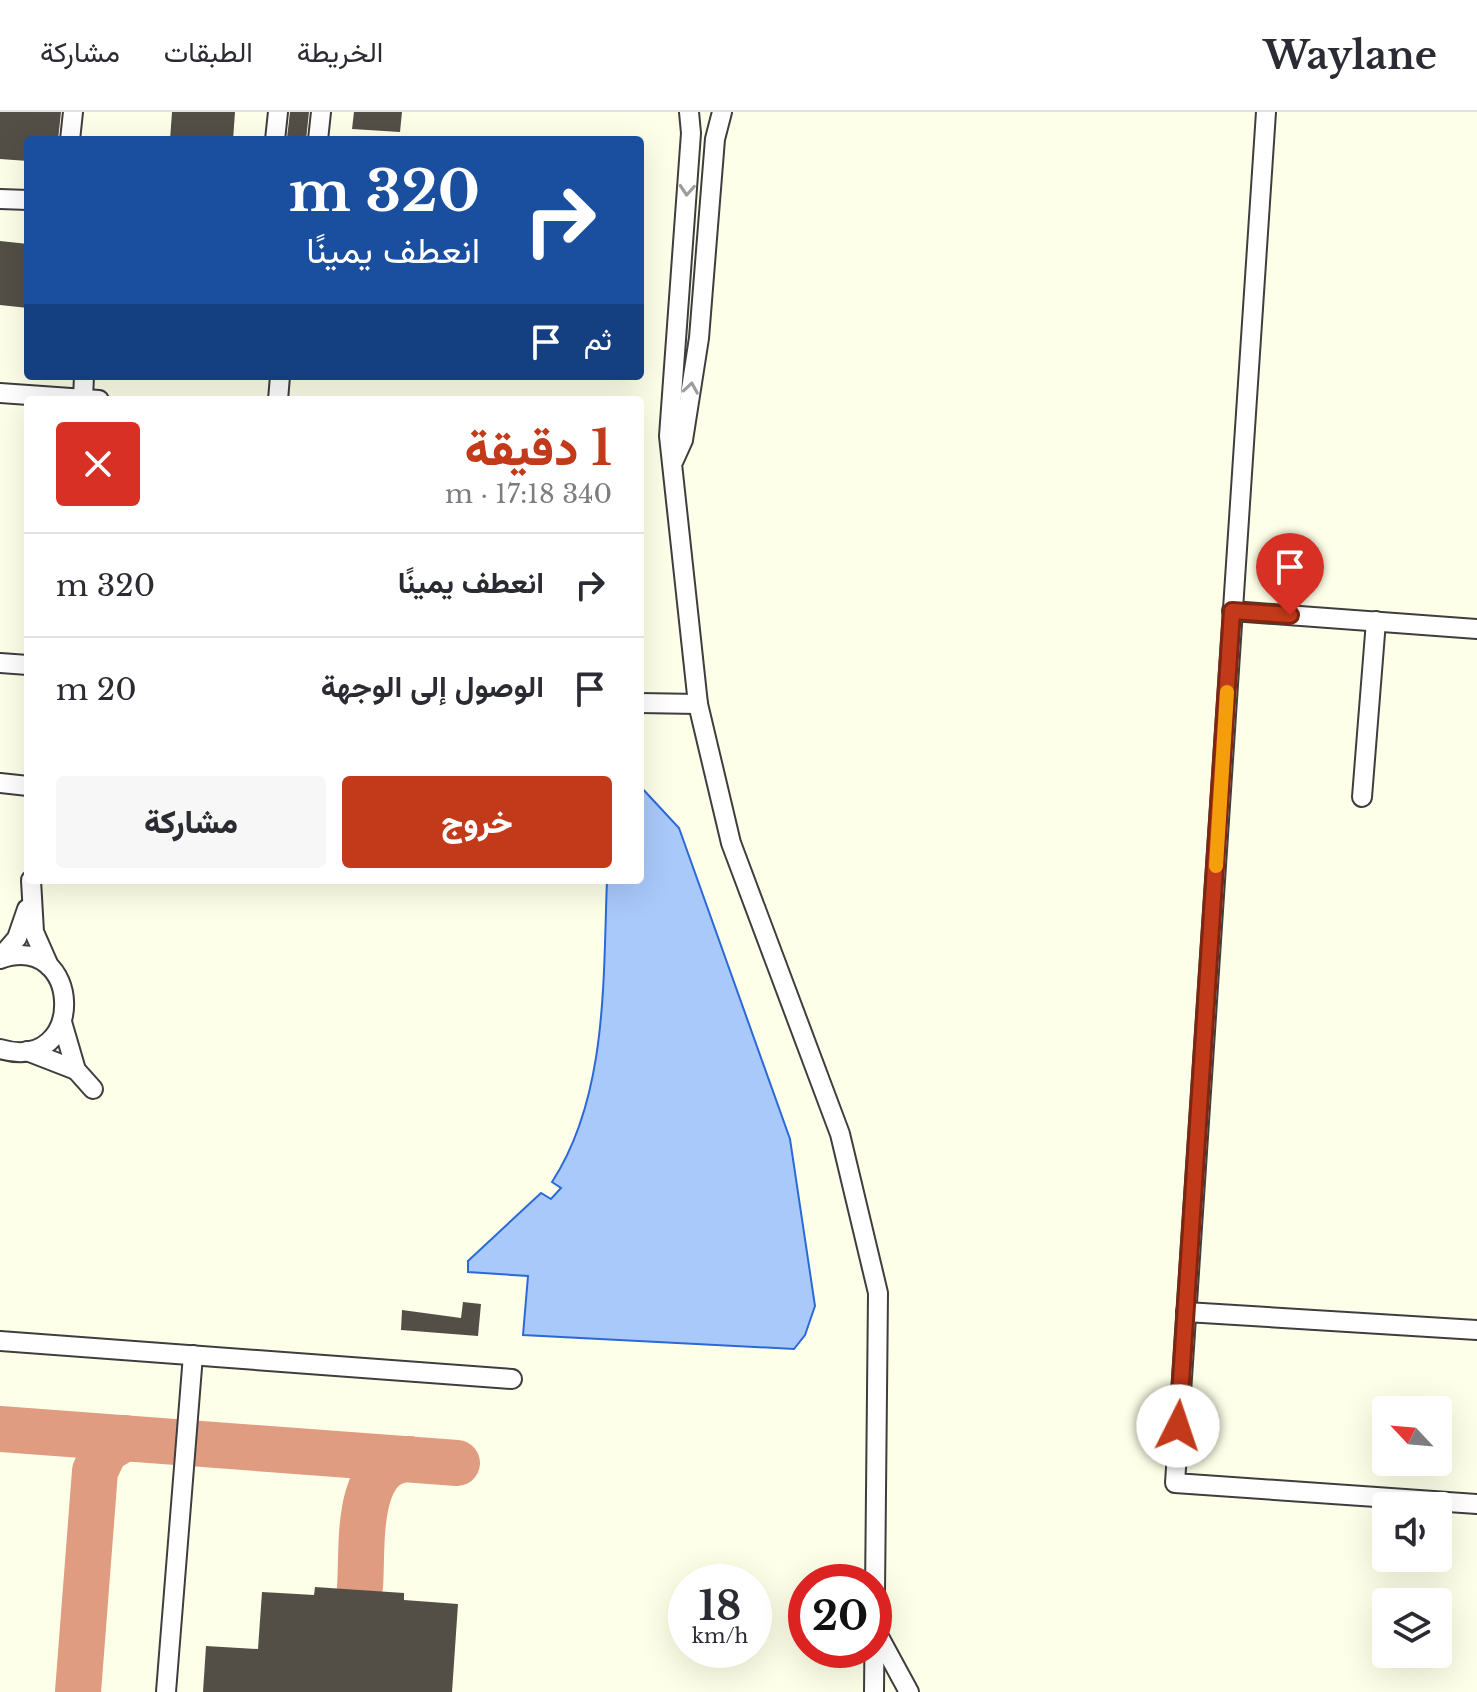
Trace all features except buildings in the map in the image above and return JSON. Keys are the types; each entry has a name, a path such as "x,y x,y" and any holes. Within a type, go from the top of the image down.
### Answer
{"lane":[{"path":"70,136 73,112"},
{"path":"275,136 278,112"},
{"path":"318,136 321,112"},
{"path":"689,112 691,133 669,410 698,704 731,843 840,1134 878,1293 876,1564"},
{"path":"673,463 683,440 699,338 715,139 722,112"},
{"path":"1266,112 1175,1483 1477,1504"},
{"path":"0,199 24,200"},
{"path":"0,393 46,396"},
{"path":"1232,611 1477,629"},
{"path":"1362,797 1376,621"},
{"path":"0,663 24,665"},
{"path":"644,703 698,704"},
{"path":"0,783 24,786"},
{"path":"0,958 17,938 31,887"},
{"path":"9,1051 52,1038 62,1022 66,998 63,986 49,966 34,932 31,887"},
{"path":"0,958 29,956 49,966"},
{"path":"62,1022 76,1070 93,1089"},
{"path":"9,1051 76,1070"},
{"path":"1186,1312 1477,1330"},
{"path":"0,1341 512,1379"},
{"path":"166,1692 193,1355"},
{"path":"892,1660 909,1692"},
{"path":"874,1668 874,1692"}],"water":[{"path":"644,790 679,828 790,1139 815,1306 805,1335 794,1349 523,1335 528,1276 468,1272 468,1261 541,1193 551,1199 561,1188 552,1182 584,1112 593,1075 603,996 607,884 644,884"}],"taxiway":[{"path":"0,1429 457,1463"},
{"path":"78,1692 95,1471 105,1450 125,1438"},
{"path":"360,1587 362,1529 370,1490 379,1474 391,1463 409,1459"}],"slow traffic":[{"path":"1216,866 1227,692"}],"route":[{"path":"1178,1426 1232,611 1290,615"}]}
